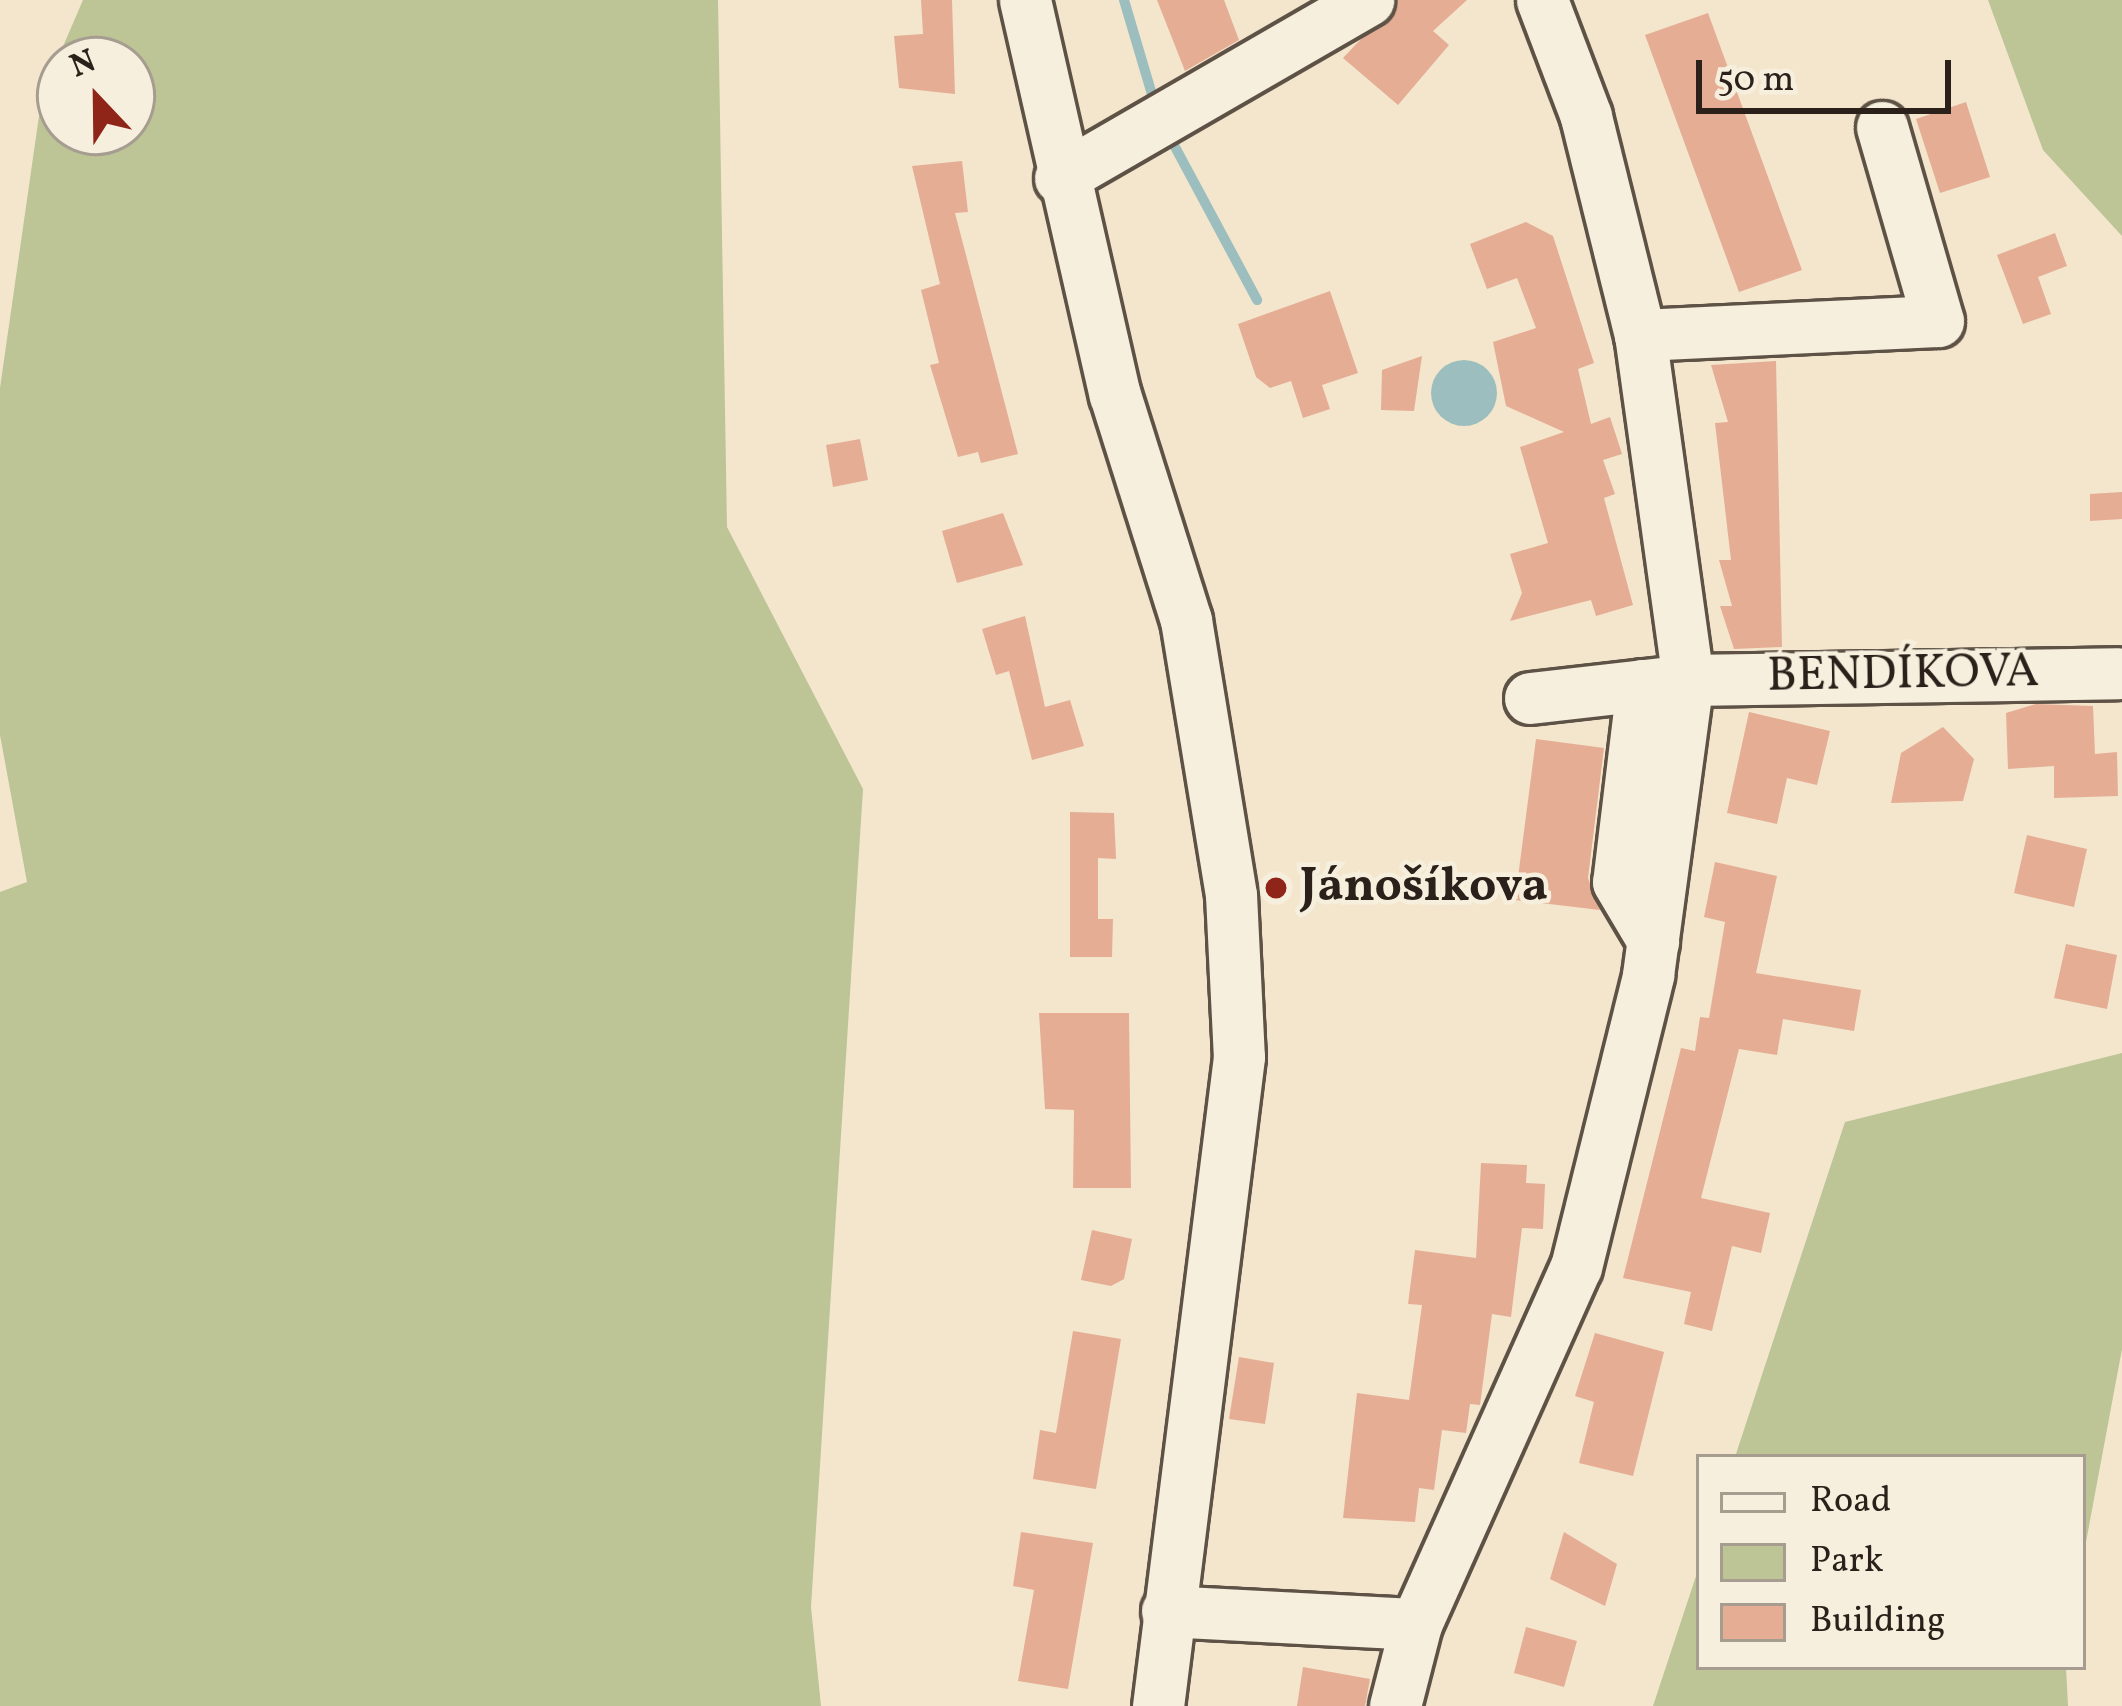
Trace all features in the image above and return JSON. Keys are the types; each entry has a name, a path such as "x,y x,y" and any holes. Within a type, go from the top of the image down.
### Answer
{"street":[{"path":"1024,0 1060,178 1186,620 1216,808 1239,1057 1158,1706"},
{"path":"1060,178 1368,0"},
{"path":"1396,1706 1416,1624 1576,1267 1653,941 1665,683 1640,334 1586,116 1542,0"},
{"path":"1640,334 1938,321 1882,127"},
{"name":"BENDÍKOVA","path":"1530,698 1665,683 2120,670"},
{"path":"1167,1611 1416,1624"}],"green space":[{"path":"83,0 718,0 727,527 863,789 811,1607 821,1706 0,1706 0,892 27,882 0,735 0,388 36,137 36,156 156,156 156,36 67,36"},
{"path":"1988,0 2122,0 2122,236 2043,150"},
{"path":"2122,1053 2122,1349 2086,1542 2086,1454 1736,1454 1845,1122"},
{"path":"1696,1576 1696,1670 2066,1670 2068,1706 1653,1706"}],"water":[{"path":"1464,360 1487,370 1497,393 1487,416 1464,426 1441,416 1431,393 1441,370"}],"building":[{"path":"921,0 952,0 955,94 899,88 894,36 923,34"},
{"path":"1157,0 1224,0 1239,40 1185,71"},
{"path":"1398,0 1467,0 1433,31 1449,45 1398,105 1343,58"},
{"path":"1708,13 1802,270 1739,292 1645,35"},
{"path":"1966,102 1990,177 1940,193 1916,119"},
{"path":"962,161 968,212 955,213 1018,454 981,463 978,452 958,457 930,365 939,363 921,290 940,284 912,166"},
{"path":"1526,222 1553,236 1594,363 1578,369 1591,424 1610,417 1622,454 1603,460 1615,494 1604,498 1633,605 1596,616 1591,600 1510,621 1522,593 1510,554 1548,543 1520,447 1564,432 1506,406 1493,342 1536,328 1517,278 1487,289 1470,244"},
{"path":"2055,233 2067,266 2038,277 2051,314 2023,324 1997,255"},
{"path":"1330,291 1358,373 1322,385 1330,409 1303,418 1291,381 1270,388 1256,377 1238,324"},
{"path":"1422,356 1414,411 1381,410 1382,370"},
{"path":"1776,361 1782,647 1734,649 1720,606 1732,606 1719,560 1731,560 1715,423 1728,422 1711,365"},
{"path":"860,439 868,480 833,487 826,445"},
{"path":"2122,492 2122,519 2090,521 2090,494"},
{"path":"1003,513 1023,565 957,583 942,531"},
{"path":"1025,616 1045,707 1070,700 1084,746 1032,760 1009,671 996,675 982,629"},
{"path":"2036,704 2093,706 2095,754 2117,752 2118,796 2054,798 2054,766 2008,769 2006,713"},
{"path":"1749,712 1830,731 1817,785 1787,778 1777,824 1727,813"},
{"path":"1943,727 1974,759 1963,801 1891,803 1901,753"},
{"path":"1536,739 1604,748 1588,878 1600,910 1515,900"},
{"path":"1070,812 1114,813 1116,859 1098,858 1098,919 1113,919 1112,957 1070,957"},
{"path":"2027,835 2087,849 2074,907 2014,893"},
{"path":"1715,862 1777,876 1756,973 1861,990 1854,1031 1783,1019 1777,1055 1739,1049 1701,1198 1770,1213 1761,1253 1732,1246 1712,1331 1684,1324 1691,1292 1623,1278 1681,1048 1695,1051 1700,1017 1709,1018 1725,922 1704,917"},
{"path":"2066,944 2117,955 2107,1009 2054,998"},
{"path":"1039,1013 1129,1013 1131,1188 1073,1188 1074,1110 1045,1109"},
{"path":"1481,1163 1527,1165 1526,1183 1545,1184 1543,1229 1522,1228 1511,1317 1492,1314 1480,1405 1470,1404 1466,1433 1442,1430 1434,1490 1419,1488 1415,1522 1343,1518 1357,1393 1409,1400 1422,1305 1408,1304 1415,1250 1476,1258"},
{"path":"1092,1230 1132,1239 1124,1279 1111,1286 1081,1280"},
{"path":"1073,1331 1121,1339 1096,1489 1033,1479 1040,1430 1056,1433"},
{"path":"1595,1333 1664,1352 1633,1476 1579,1463 1594,1402 1575,1396"},
{"path":"1239,1357 1274,1363 1265,1424 1229,1419"},
{"path":"1021,1532 1093,1543 1068,1689 1018,1681 1034,1590 1013,1586"},
{"path":"1564,1532 1617,1564 1605,1606 1550,1579"},
{"path":"1526,1627 1577,1641 1564,1687 1514,1673"},
{"path":"1303,1667 1370,1679 1365,1706 1297,1706"}],"waterway":[{"path":"1124,0 1154,101"},
{"path":"1174,145 1257,300"}],"place":[{"name":"Jánošíkova","path":"1276,888"}]}
